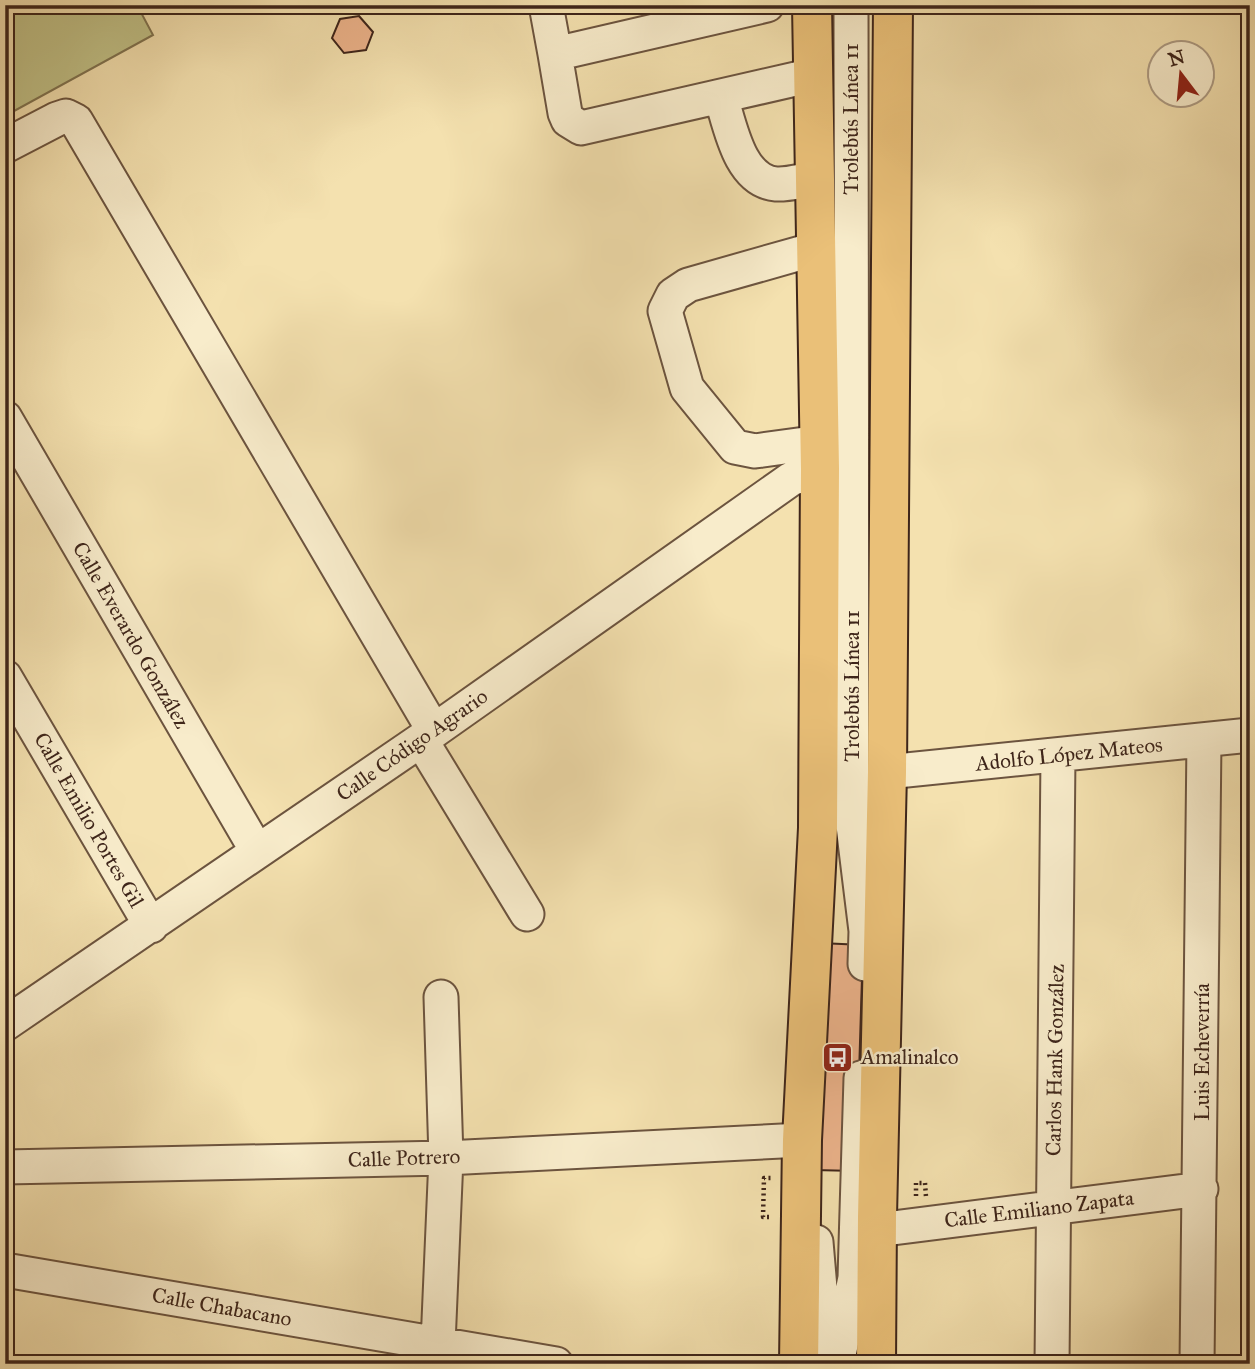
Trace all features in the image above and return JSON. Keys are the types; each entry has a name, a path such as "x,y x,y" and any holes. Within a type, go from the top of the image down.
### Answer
{"main road":[{"path":"799,1364 802,1140 818,828 820,455 812,5"},
{"path":"876,1364 887,772 893,5"}],"street":[{"path":"546,5 565,113 568,120 581,128 813,75"},
{"path":"555,54 767,5"},
{"path":"817,1364 823,1323 816,1246 826,883 834,835 836,5"},
{"name":"Trolebús Línea 11","path":"837,1364 855,1278 866,931 852,817 851,5"},
{"path":"721,97 742,158 759,178 777,184 814,178"},
{"path":"5,146 57,119 66,116 76,121 527,914"},
{"path":"816,249 688,285 673,295 665,311 687,388 735,447 755,451 820,455"},
{"name":"Calle Everardo González","path":"5,418 257,851"},
{"name":"Calle Código Agrario","path":"5,1024 428,736 791,479 820,455"},
{"name":"Calle Emilio Portes Gil","path":"5,677 151,926"},
{"name":"Adolfo López Mateos","path":"887,772 1250,735"},
{"name":"Luis Echeverría","path":"1197,1364 1205,740"},
{"name":"Carlos Hank González","path":"1052,1364 1058,756"},
{"path":"438,1344 446,1158 441,998"},
{"name":"Calle Potrero","path":"5,1167 446,1158 802,1140"},
{"name":"Calle Emiliano Zapata","path":"877,1230 1201,1189"},
{"name":"Calle Chabacano","path":"5,1270 556,1364"}],"green space":[{"path":"5,5 137,5 153,35 5,116"}],"building":[{"path":"359,16 373,32 366,50 344,53 332,38 340,19"},
{"name":"Amalinalco","path":"820,943 863,945 856,1171 814,1170"}],"place":[{"name":"Amalinalco","path":"838,1057"}]}
